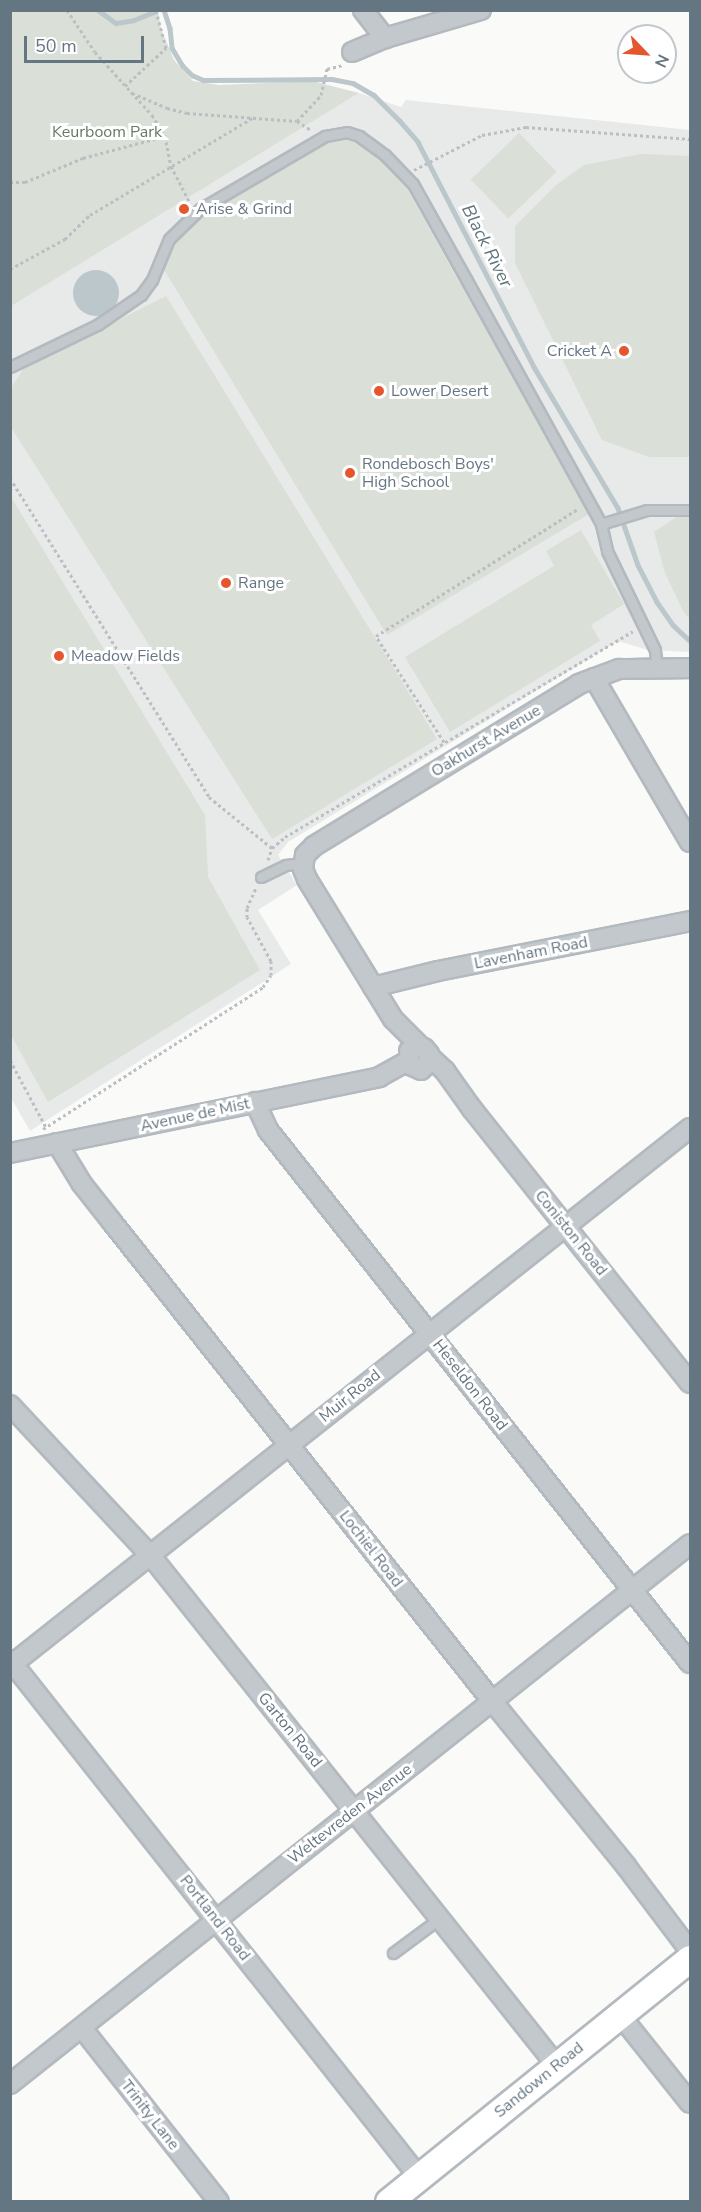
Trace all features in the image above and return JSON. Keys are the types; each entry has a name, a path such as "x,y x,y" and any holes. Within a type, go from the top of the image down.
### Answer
{"street":[{"path":"363,10 385,38"},
{"path":"352,58 385,38 481,10"},
{"name":"Oakhurst Avenue","path":"303,863 305,855 314,846 594,678 619,669 690,668"},
{"path":"594,678 690,842"},
{"name":"Coniston Road","path":"303,863 307,879 419,1059 441,1066 452,1083 690,1383"},
{"name":"Lavenham Road","path":"373,987 450,969 690,921"},
{"name":"Avenue de Mist","path":"10,1153 379,1077 396,1077 419,1059"},
{"name":"Heseldon Road","path":"255,1102 268,1130 690,1663"},
{"name":"Muir Road","path":"12,1663 151,1556 690,1128"},
{"name":"Lochiel Road","path":"57,1143 82,1184 492,1701 626,1866 690,1951"},
{"name":"Garton Road","path":"10,1405 151,1556 557,2066"},
{"name":"Weltevreden Avenue","path":"10,2084 690,1544"},
{"name":"Portland Road","path":"12,1663 419,2176"},
{"name":"Sandown Road","path":"390,2201 690,1959"},
{"path":"620,2015 690,2103"},
{"name":"Trinity Lane","path":"82,2028 219,2202"}],"lane":[{"path":"10,367 97,325 141,295 152,280 169,238 195,213 325,136 350,132 371,142 413,184 590,502 601,524 607,551 655,650 657,668"},
{"path":"601,524 637,512 690,510"},
{"path":"261,877 286,865 303,863"},
{"path":"393,1953 440,1918"}],"path":[{"path":"67,10 94,52 152,115 165,136 171,166 195,213"},
{"path":"125,86 166,48 156,10"},
{"path":"130,92 159,105 187,113 297,121 317,102 325,84 327,72 334,65 352,58"},
{"path":"10,269 65,239 90,215 254,117"},
{"path":"420,167 482,135 526,127 690,139"},
{"path":"10,182 25,182 83,158 165,136"},
{"path":"10,478 209,797 272,848"},
{"path":"444,742 376,636 590,502"},
{"path":"10,1060 46,1127"}],"shaded area":[{"name":"Rondebosch Boys' High School","path":"359,93 401,107 406,100 690,130 690,652 648,650 618,641 288,842 278,855 297,885 258,910 291,964 30,1131 10,1096 10,306"},
{"path":"96,270 112,277 119,293 112,309 96,316 80,309 73,293 80,277"}],"green space":[{"name":"Keurboom Park","path":"11,10 158,11 161,29 174,60 193,81 219,85 312,81 359,93 11,306"},
{"path":"519,133 557,172 508,218 471,180"},
{"name":"Lower Desert","path":"340,137 358,141 369,148 407,189 589,514 387,635 163,268 173,242 186,226 240,187 325,142"},
{"name":"Cricket A","path":"641,154 690,156 690,457 649,457 602,440 515,263 515,226 555,186 584,165"},
{"name":"Range","path":"166,296 437,739 272,839 11,427 11,388 24,368"},
{"name":"Meadow Fields","path":"11,497 205,815 208,877 260,970 48,1102 11,1035"},
{"path":"681,514 690,514 690,619 683,611 665,573 654,532"},
{"path":"581,530 624,604 591,625 600,641 450,732 405,657 554,566 546,551"}],"waterway":[{"path":"98,10 116,23 134,20 154,12"},
{"name":"Black River","path":"164,10 170,28 172,48 183,66 192,75 203,80 332,79 353,83 374,95 418,142 534,367 618,508 638,565 657,602 673,625 690,641"}],"place":[{"name":"Arise & Grind","path":"184,209"},
{"name":"Cricket A","path":"624,351"},
{"name":"Lower Desert","path":"379,391"},
{"name":"Rondebosch Boys' High School","path":"350,473"},
{"name":"Range","path":"226,583"},
{"name":"Meadow Fields","path":"59,656"}]}
